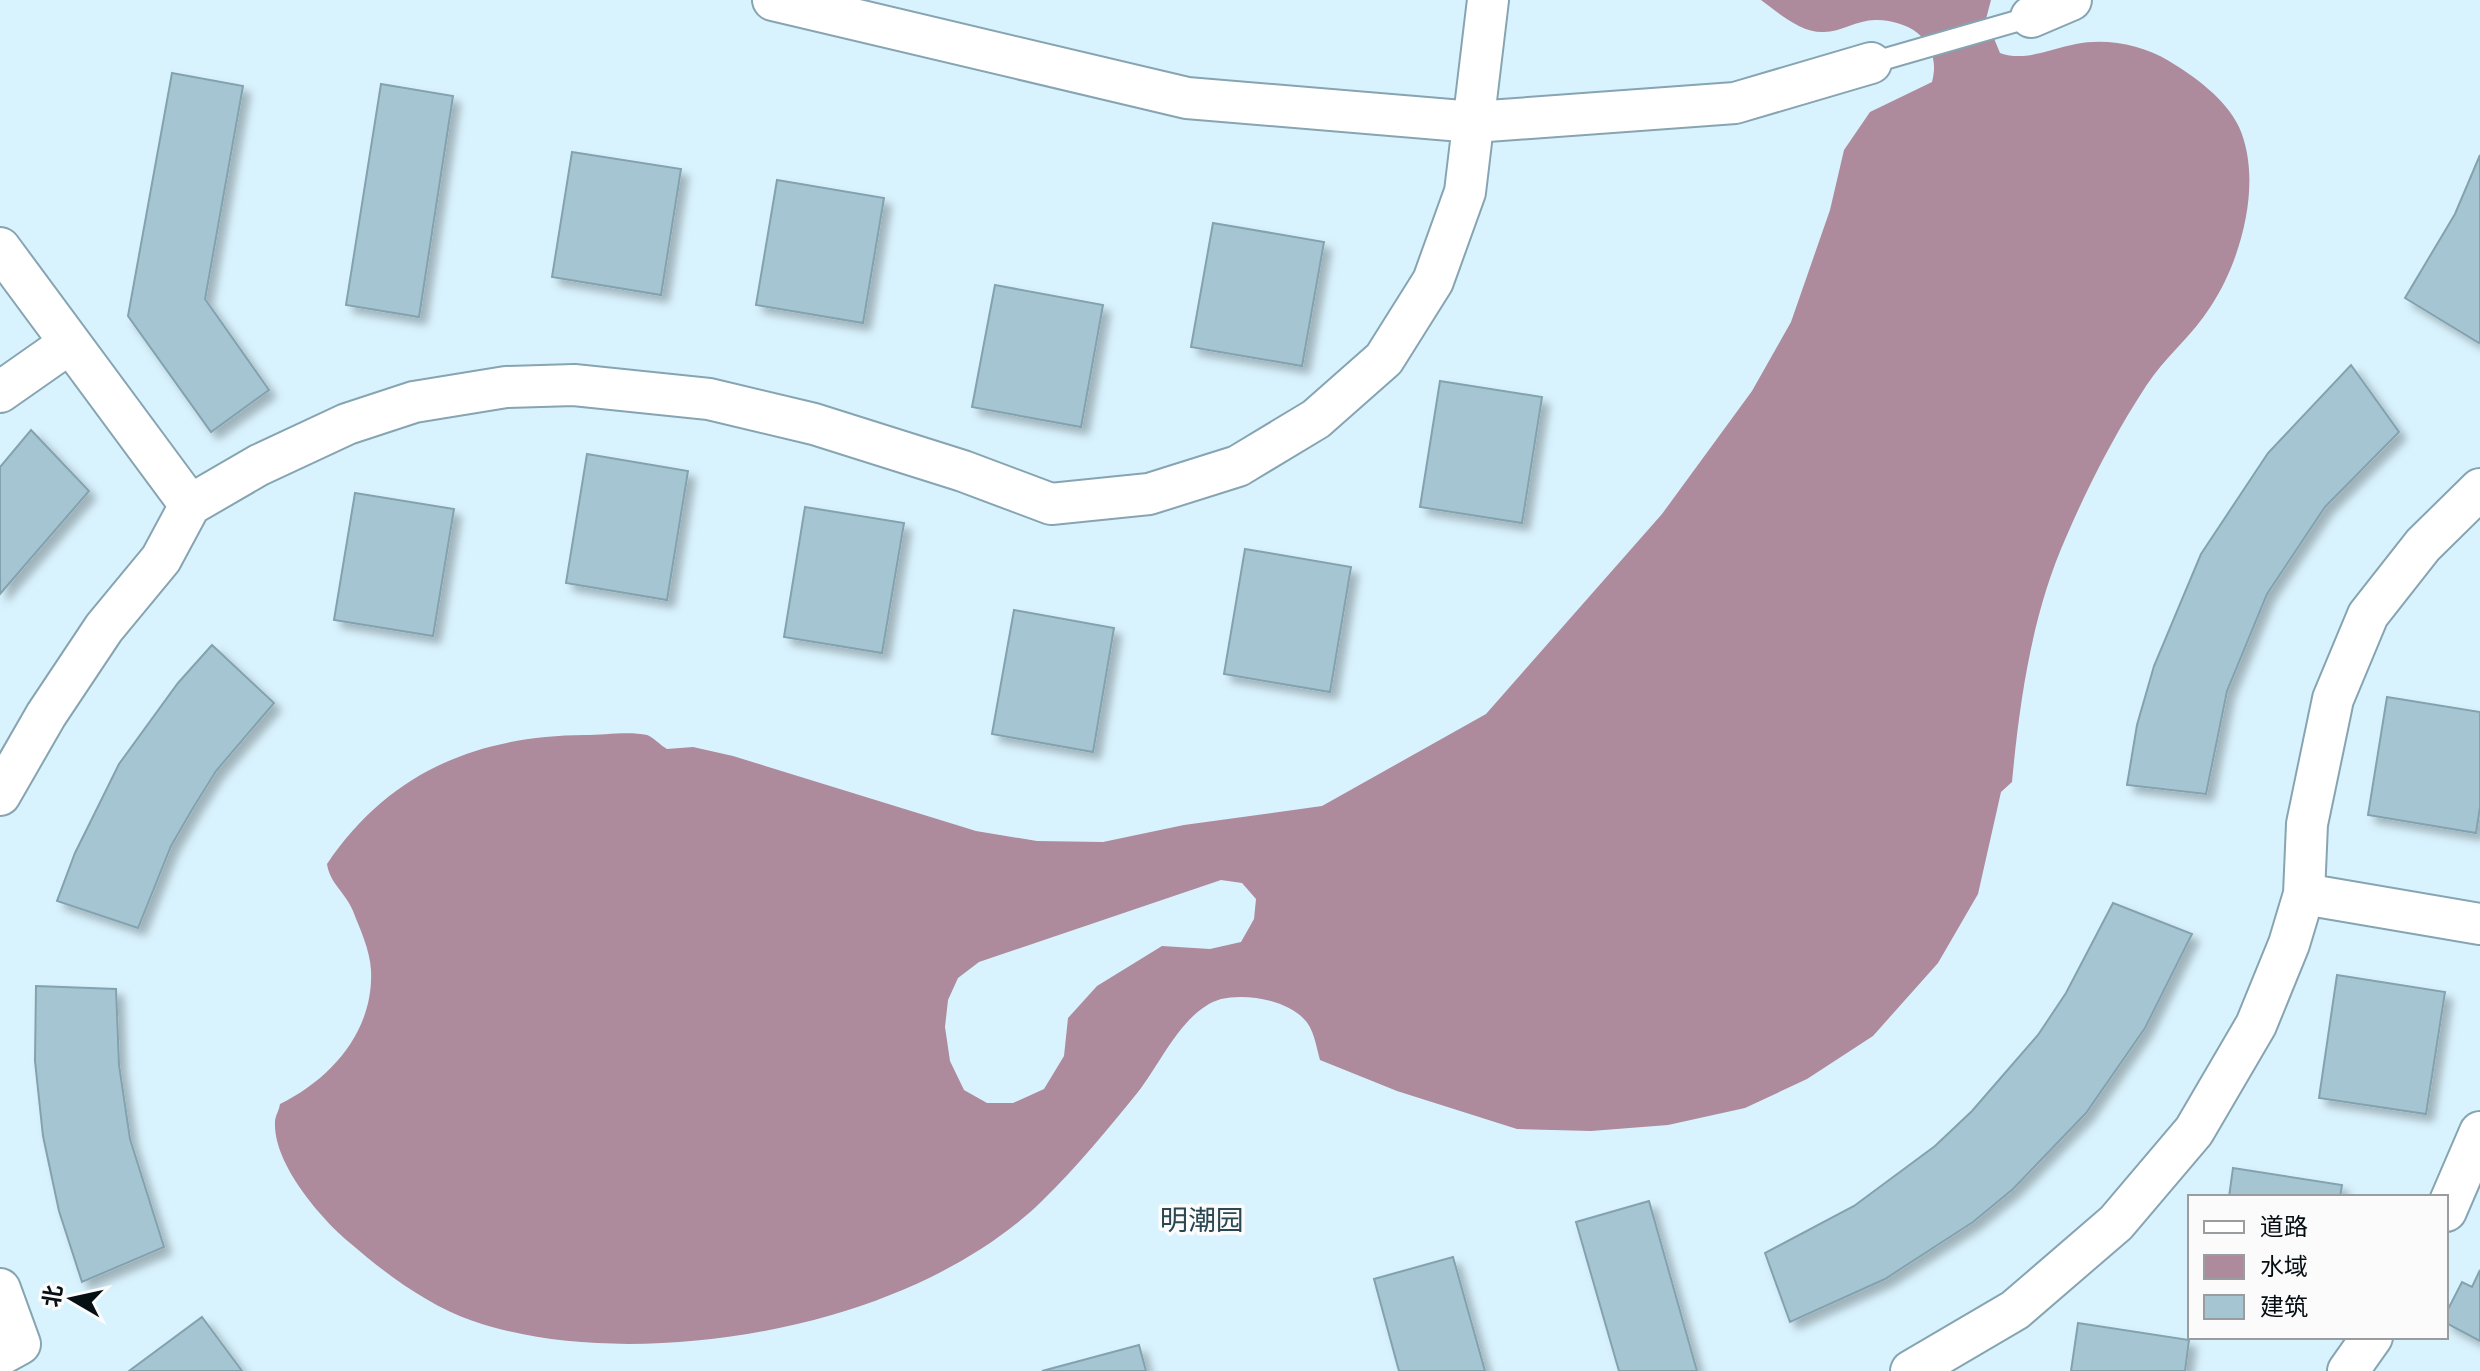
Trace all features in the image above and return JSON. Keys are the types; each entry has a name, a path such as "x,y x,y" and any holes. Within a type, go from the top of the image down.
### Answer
{"street":[{"path":"773,0 1187,98 1474,122 1735,103 1871,63"},
{"path":"0,795 46,715 104,628 161,559 190,505 259,465 347,424 414,402 506,387 574,385 709,399 814,424 963,471 1051,504 1149,494 1238,466 1316,419 1384,359 1433,281 1465,192 1488,0"},
{"path":"2031,17 2071,0"},
{"path":"0,248 190,505"},
{"path":"0,392 70,343"},
{"path":"1911,1371 2015,1310 2116,1223 2194,1131 2256,1025 2289,944 2304,894 2307,824 2333,699 2368,615 2423,545 2480,489"},
{"path":"2304,894 2480,924"},
{"path":"2448,1206 2480,1132"},
{"path":"0,1289 20,1344 0,1355"},
{"path":"2348,1371 2371,1339"}],"lane":[{"path":"1871,63 2031,17"}],"water":[{"path":"1761,0 1991,0 1986,19 2000,53 2019,56 2100,42 2124,44 2147,51 2189,74 2226,107 2239,127 2249,171 2246,219 2232,266 2222,287 2204,317 2154,375 2135,404 2075,516 2055,565 2029,656 2012,782 2001,792 1978,894 1938,963 1873,1036 1807,1079 1745,1108 1668,1125 1591,1131 1517,1129 1397,1091 1320,1060 1310,1027 1295,1012 1276,1002 1253,998 1221,999 1207,1005 1184,1026 1138,1092 1055,1188 1026,1216 970,1256 910,1287 843,1312 792,1325 683,1342 627,1344 573,1341 521,1334 473,1321 439,1306 393,1277 338,1232 313,1205 282,1155 275,1122 280,1104 299,1094 332,1067 357,1033 370,992 371,970 367,947 353,911 331,877 327,864 351,832 378,805 407,783 439,765 472,752 545,737 640,734 649,736 667,749 693,747 733,756 976,831 1037,841 1103,842 1184,825 1322,806 1486,714 1662,514 1752,391 1791,322 1830,210 1844,150 1870,112 1932,82 1933,56 1929,46 1922,37 1903,25 1870,20 1829,32 1814,31 1797,25","holes":["1221,880 1242,883 1256,899 1254,919 1241,942 1210,949 1162,946 1097,986 1068,1018 1064,1056 1044,1089 1013,1103 987,1103 964,1090 950,1061 945,1027 948,1000 958,978 979,962"]}],"building":[{"path":"172,73 243,86 205,299 269,390 211,432 128,316"},
{"path":"381,84 453,96 419,317 346,305"},
{"path":"572,152 681,169 661,295 552,277"},
{"path":"2480,155 2479,343 2405,298 2455,214"},
{"path":"777,180 884,198 863,323 756,305"},
{"path":"1213,223 1324,242 1302,366 1191,347"},
{"path":"995,285 1103,305 1081,427 972,407"},
{"path":"2351,365 2399,432 2325,507 2267,594 2227,691 2206,794 2127,785 2137,725 2154,666 2201,554 2268,453"},
{"path":"1440,381 1542,397 1522,523 1420,507"},
{"path":"31,430 89,491 0,594 0,467"},
{"path":"587,454 688,471 667,600 566,583"},
{"path":"355,493 454,509 433,636 334,620"},
{"path":"805,507 904,523 882,653 784,637"},
{"path":"1245,549 1351,567 1330,692 1224,674"},
{"path":"1014,610 1114,628 1093,752 992,734"},
{"path":"212,645 274,703 216,771 193,808 171,846 138,928 57,901 75,853 119,764 178,683"},
{"path":"2387,697 2480,712 2480,807 2476,833 2368,815"},
{"path":"2113,903 2192,934 2145,1028 2086,1113 2013,1189 1973,1222 1885,1279 1790,1322 1765,1253 1854,1206 1935,1146 1972,1111 2038,1035 2066,993"},
{"path":"2337,975 2445,992 2426,1114 2319,1098"},
{"path":"36,986 116,989 119,1065 130,1139 164,1247 82,1282 59,1211 43,1136 35,1061"},
{"path":"2233,1168 2342,1185 2340,1195 2229,1195"},
{"path":"1649,1201 1697,1371 1619,1371 1576,1222"},
{"path":"1453,1257 1485,1371 1399,1371 1374,1279"},
{"path":"2480,1270 2480,1341 2448,1324 2448,1309 2462,1282 2472,1287"},
{"path":"202,1317 242,1371 129,1371"},
{"path":"2078,1323 2189,1340 2185,1371 2071,1371"},
{"path":"1139,1345 1146,1371 1042,1371"}],"district":[{"name":"明潮园","path":"1202,1219"}]}
